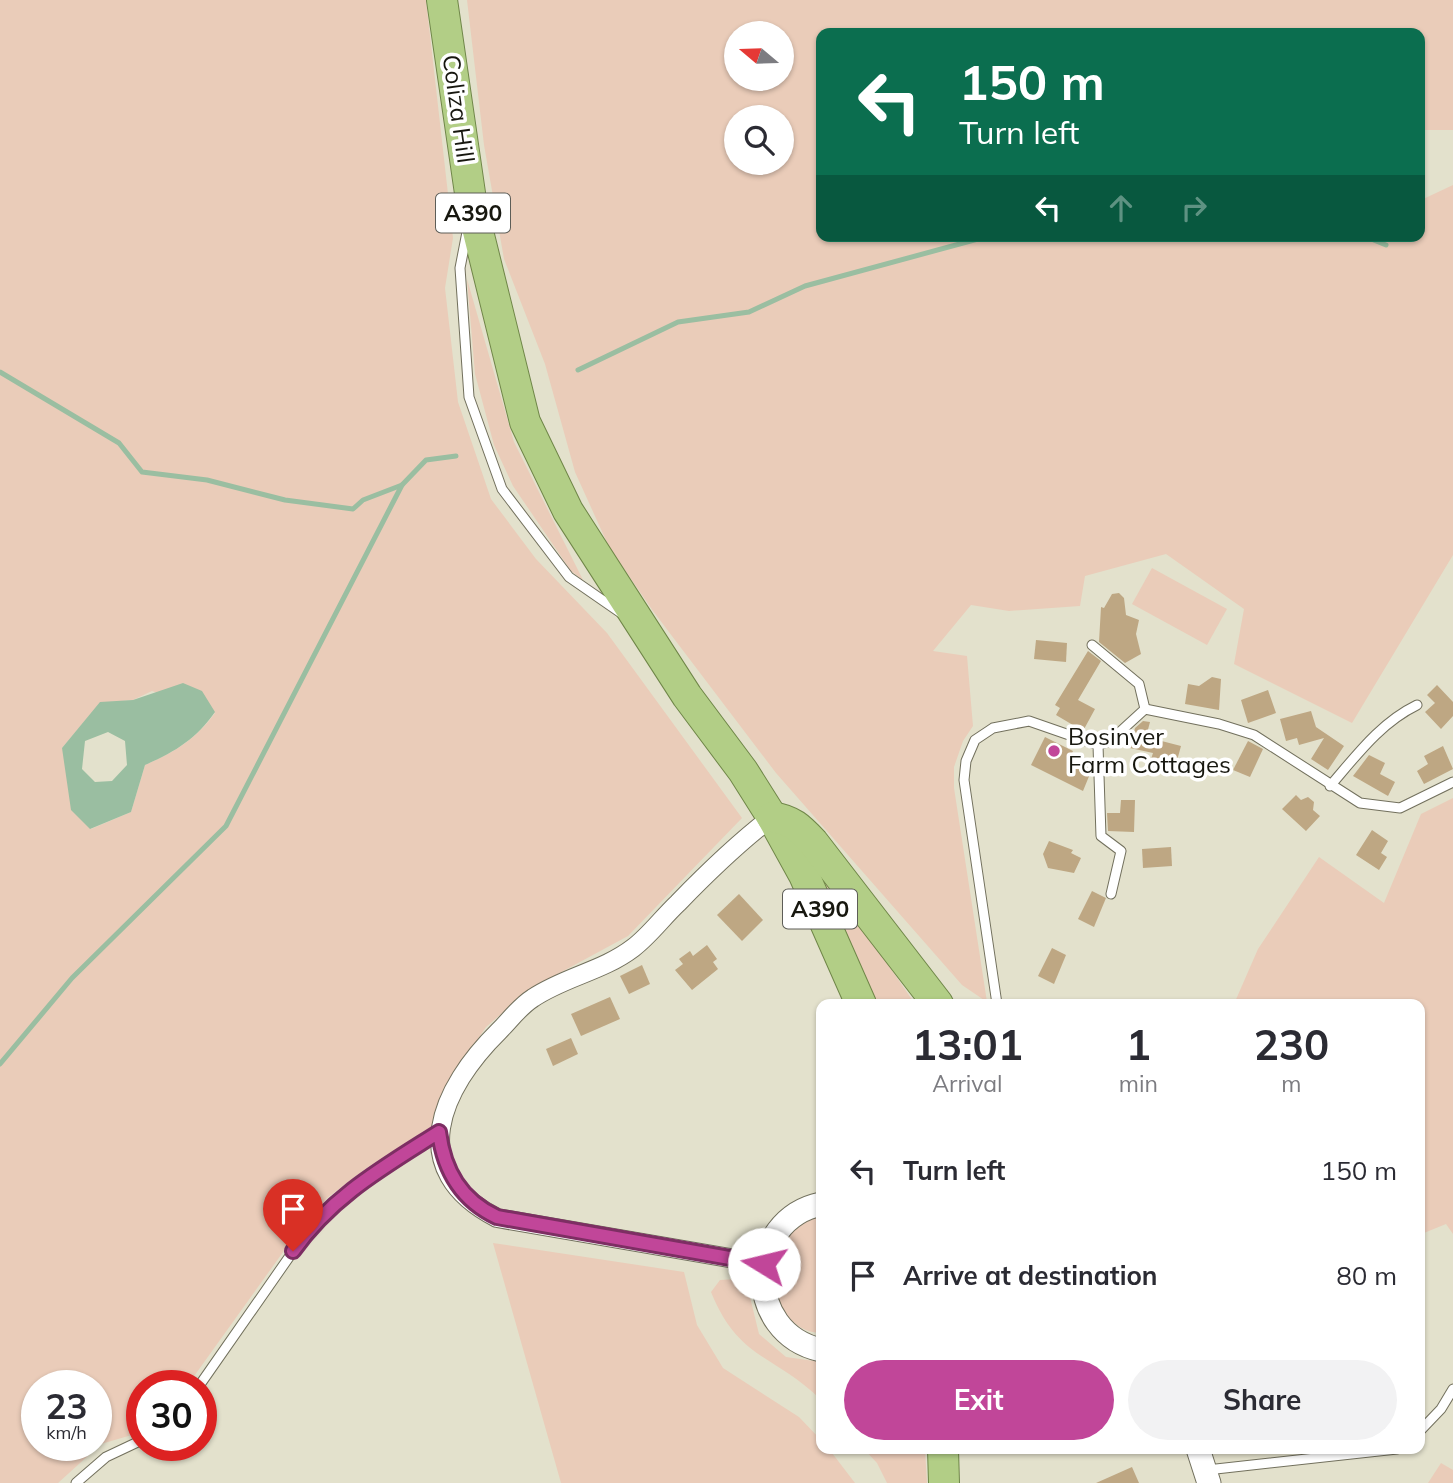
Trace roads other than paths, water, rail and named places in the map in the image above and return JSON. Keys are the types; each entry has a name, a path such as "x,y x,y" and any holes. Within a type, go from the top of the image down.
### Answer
{"highway":[{"name":"Coliza Hill","path":"442,0 472,207 525,422 568,510 645,631"},
{"name":"A390","path":"645,631 772,817 804,875 859,999"},
{"path":"772,817 787,819 799,826 934,999"}],"street":[{"path":"764,1264 497,1217 481,1209 456,1185 442,1153 439,1132 453,1086 519,1008 551,987 597,969 633,948 734,845 772,817"},
{"path":"816,1206 789,1218 774,1238 764,1264 765,1295 776,1322 796,1342 816,1348"}],"lane":[{"path":"472,207 460,268 469,397 502,489 569,577 645,631"},
{"path":"1092,645 1139,684 1145,709"},
{"path":"1330,786 1372,738 1398,714 1417,705"},
{"path":"996,999 964,780 966,761 975,740 993,728 1028,721 1098,745 1110,741 1145,709"},
{"path":"1145,709 1219,724 1254,735 1360,803 1400,808 1453,782"},
{"path":"1098,745 1101,835 1121,851 1133,856"},
{"path":"1111,894 1121,851"},
{"path":"210,1370 308,1230 356,1184 439,1132"},
{"path":"1425,1426 1441,1409 1453,1389"},
{"path":"76,1483 106,1457 126,1448"},
{"path":"1204,1467 1343,1454"}],"waterway":[{"path":"578,370 678,322 749,312 805,286 967,242"},
{"path":"1379,242 1386,245"},
{"path":"0,372 119,443 142,472 207,480 285,500 353,509 363,500 402,485 426,460 456,456"},
{"path":"0,1064 72,978 226,826 402,485"}],"place":[{"name":"Bosinver Farm Cottages","path":"1054,751"}]}
